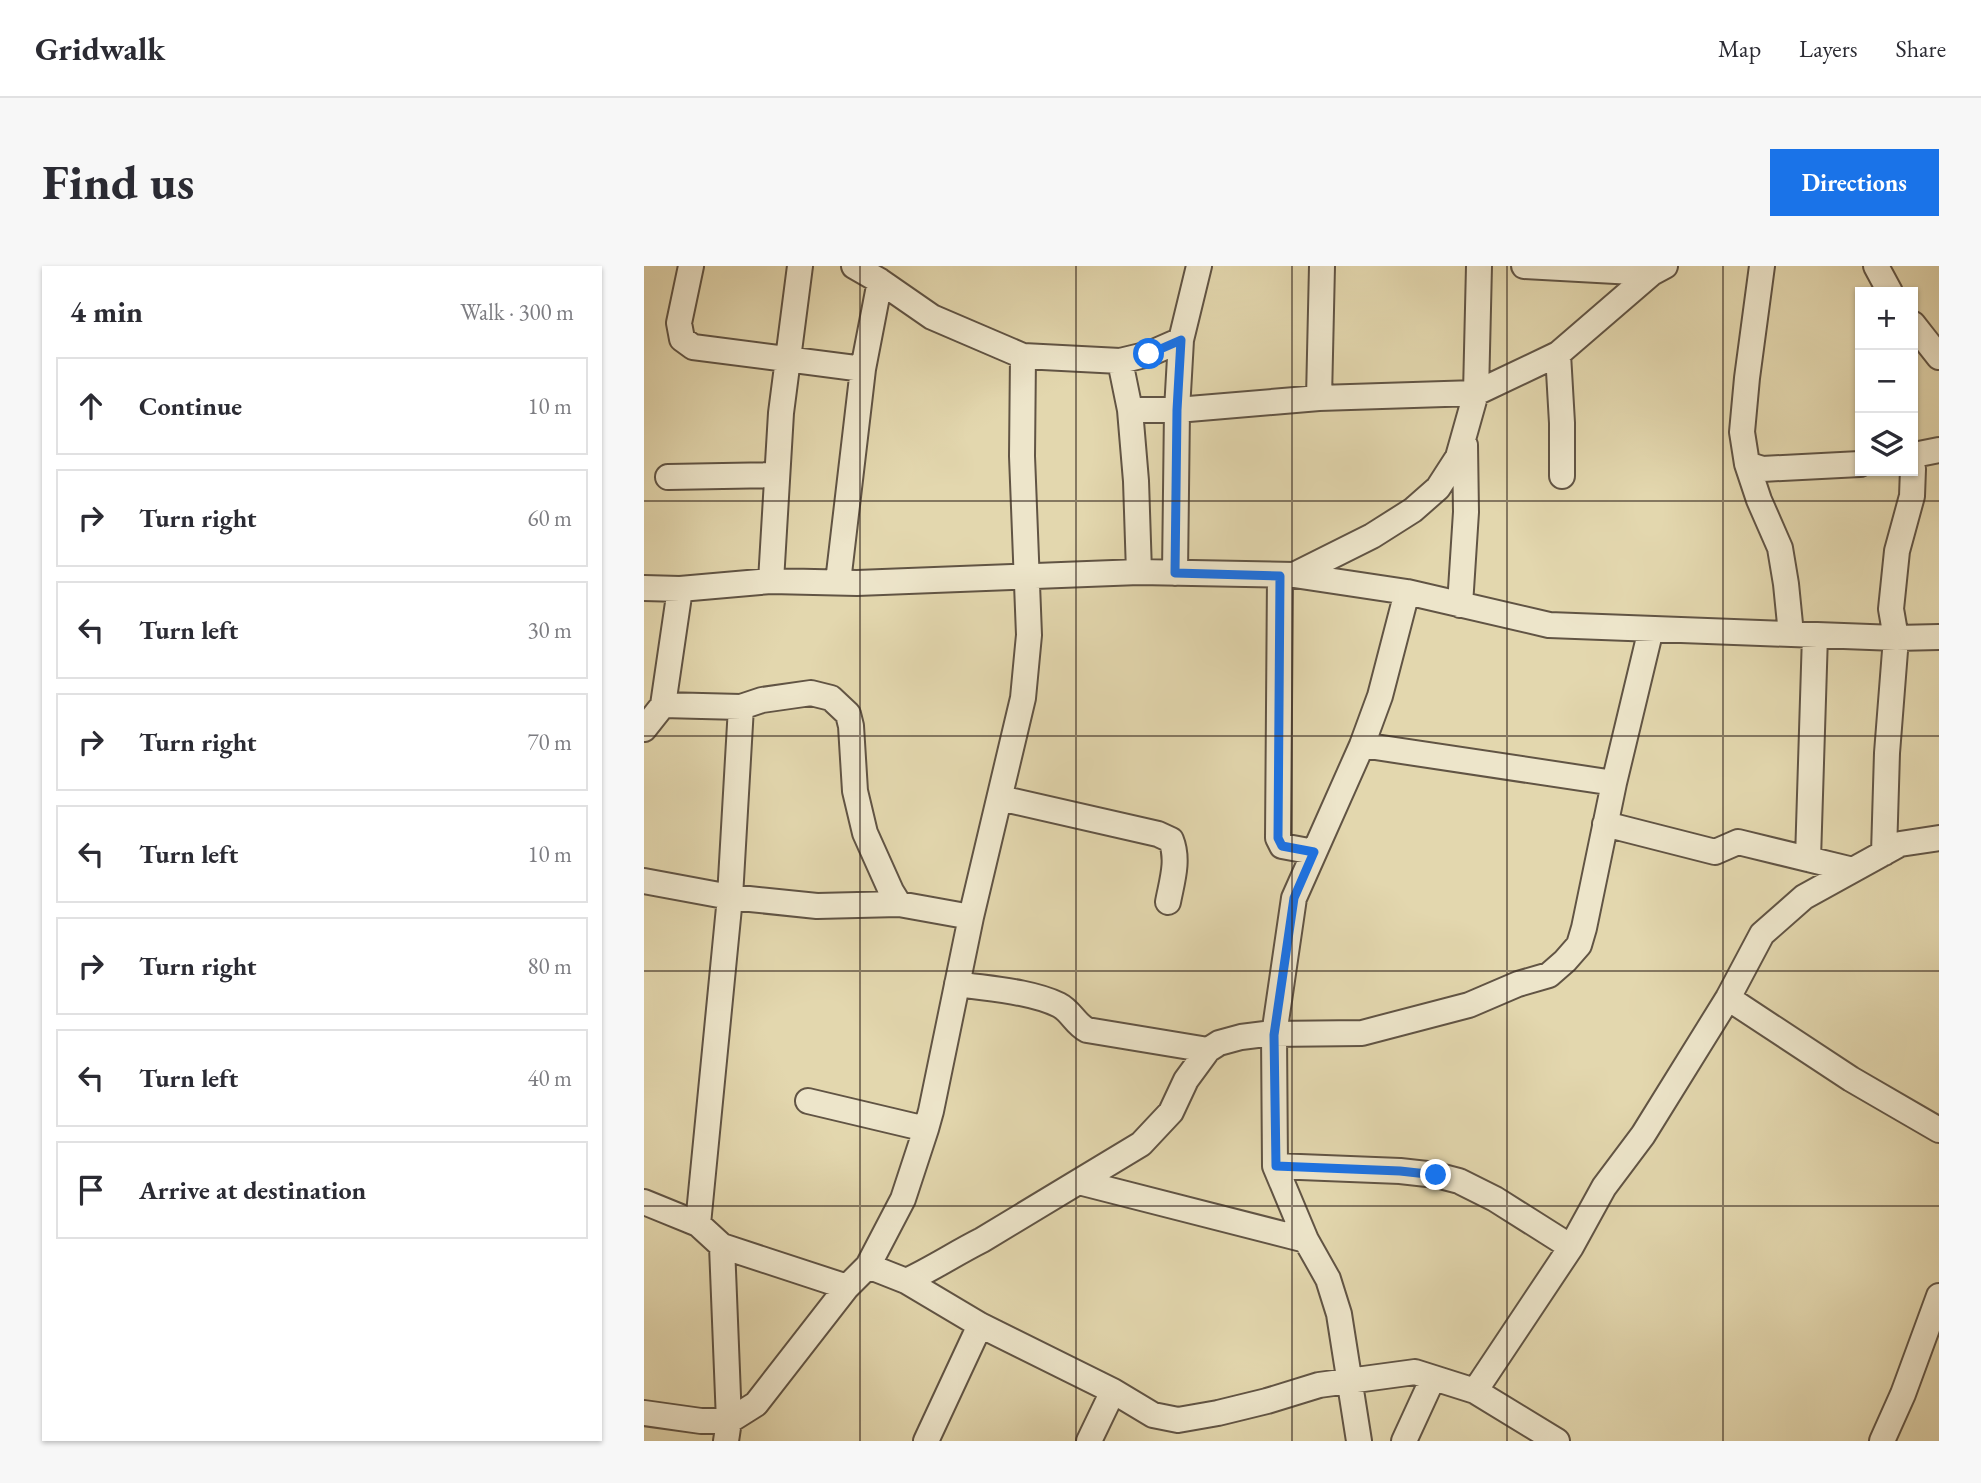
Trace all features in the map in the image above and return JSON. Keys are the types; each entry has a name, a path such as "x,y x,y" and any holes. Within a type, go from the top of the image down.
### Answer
{"street":[{"path":"691,266 679,323 682,339 693,347 863,369"},
{"path":"771,581 781,413 800,266"},
{"path":"854,266 932,317 1023,356 1120,361 1149,354 1181,340"},
{"path":"1175,573 1177,410 1181,340 1199,266"},
{"path":"1319,398 1322,266"},
{"path":"1287,575 1372,536 1413,510 1438,488 1445,478 1458,457 1476,393 1479,266"},
{"path":"1524,266 1658,269"},
{"path":"1762,266 1742,432 1747,464 1780,548 1786,584 1803,635 1808,859"},
{"path":"1876,266 1887,287"},
{"path":"1130,410 1177,410 1319,398 1476,393 1558,355 1658,269"},
{"path":"838,582 863,369 880,281"},
{"path":"1918,330 1939,357"},
{"path":"1558,355 1562,476"},
{"path":"727,1431 756,1404 847,1287 868,1266 903,1199 926,1129 971,917 1024,698 1029,635 1022,456 1023,356"},
{"path":"1120,361 1130,410 1139,572"},
{"path":"1460,605 1466,512 1465,432"},
{"path":"1918,455 1939,450"},
{"path":"1747,464 1762,469 1855,464"},
{"path":"668,477 777,475"},
{"path":"1884,853 1887,753 1896,638 1891,608 1897,551 1912,496 1913,476"},
{"path":"644,588 680,589 771,581 1028,578 1139,572 1287,575 1407,592 1549,625 1896,638 1939,637"},
{"path":"1287,575 1278,838 1282,846 1314,852"},
{"path":"644,729 663,705 680,589"},
{"path":"1359,1441 1339,1314 1328,1279 1306,1240 1276,1166 1274,1035 1294,898 1362,745 1380,696 1407,592"},
{"path":"906,1281 982,1240 1141,1144 1171,1112 1186,1080 1208,1050 1219,1043 1265,1034 1362,1033 1469,1005 1518,984 1549,975 1565,961 1579,945 1584,928 1614,783 1651,629"},
{"path":"663,705 741,707 762,700 811,693 831,698 848,713 855,791 865,833 899,904"},
{"path":"698,1224 730,897 741,707"},
{"path":"1362,745 1614,783"},
{"path":"999,798 1158,834 1171,840 1175,849 1175,866 1168,902"},
{"path":"1605,824 1715,852 1738,842 1853,870"},
{"path":"1475,1391 1571,1247 1604,1187 1643,1135 1728,998 1762,934 1804,897 1900,844 1939,838"},
{"path":"644,881 730,897 817,906 899,904 971,917"},
{"path":"957,984 1032,996 1058,1004 1079,1026 1087,1030 1208,1050"},
{"path":"1728,998 1851,1079 1939,1130"},
{"path":"808,1101 926,1129"},
{"path":"1276,1166 1400,1171 1459,1181 1495,1199 1571,1247"},
{"path":"1079,1182 1306,1240"},
{"path":"644,1202 698,1224 722,1246 847,1287"},
{"path":"722,1246 727,1431"},
{"path":"868,1266 906,1281 980,1325 1113,1391 1153,1415 1178,1420 1255,1404 1319,1385 1415,1372 1475,1391 1557,1441"},
{"path":"1882,1441 1903,1394 1939,1296"},
{"path":"926,1441 980,1325"},
{"path":"1404,1441 1433,1378"},
{"path":"1089,1441 1113,1391"},
{"path":"644,1413 701,1422 727,1431"}],"route":[{"path":"1149,354 1181,340 1177,410 1175,573 1280,576 1278,843 1314,852 1294,898 1274,1035 1276,1166 1436,1175"}]}
